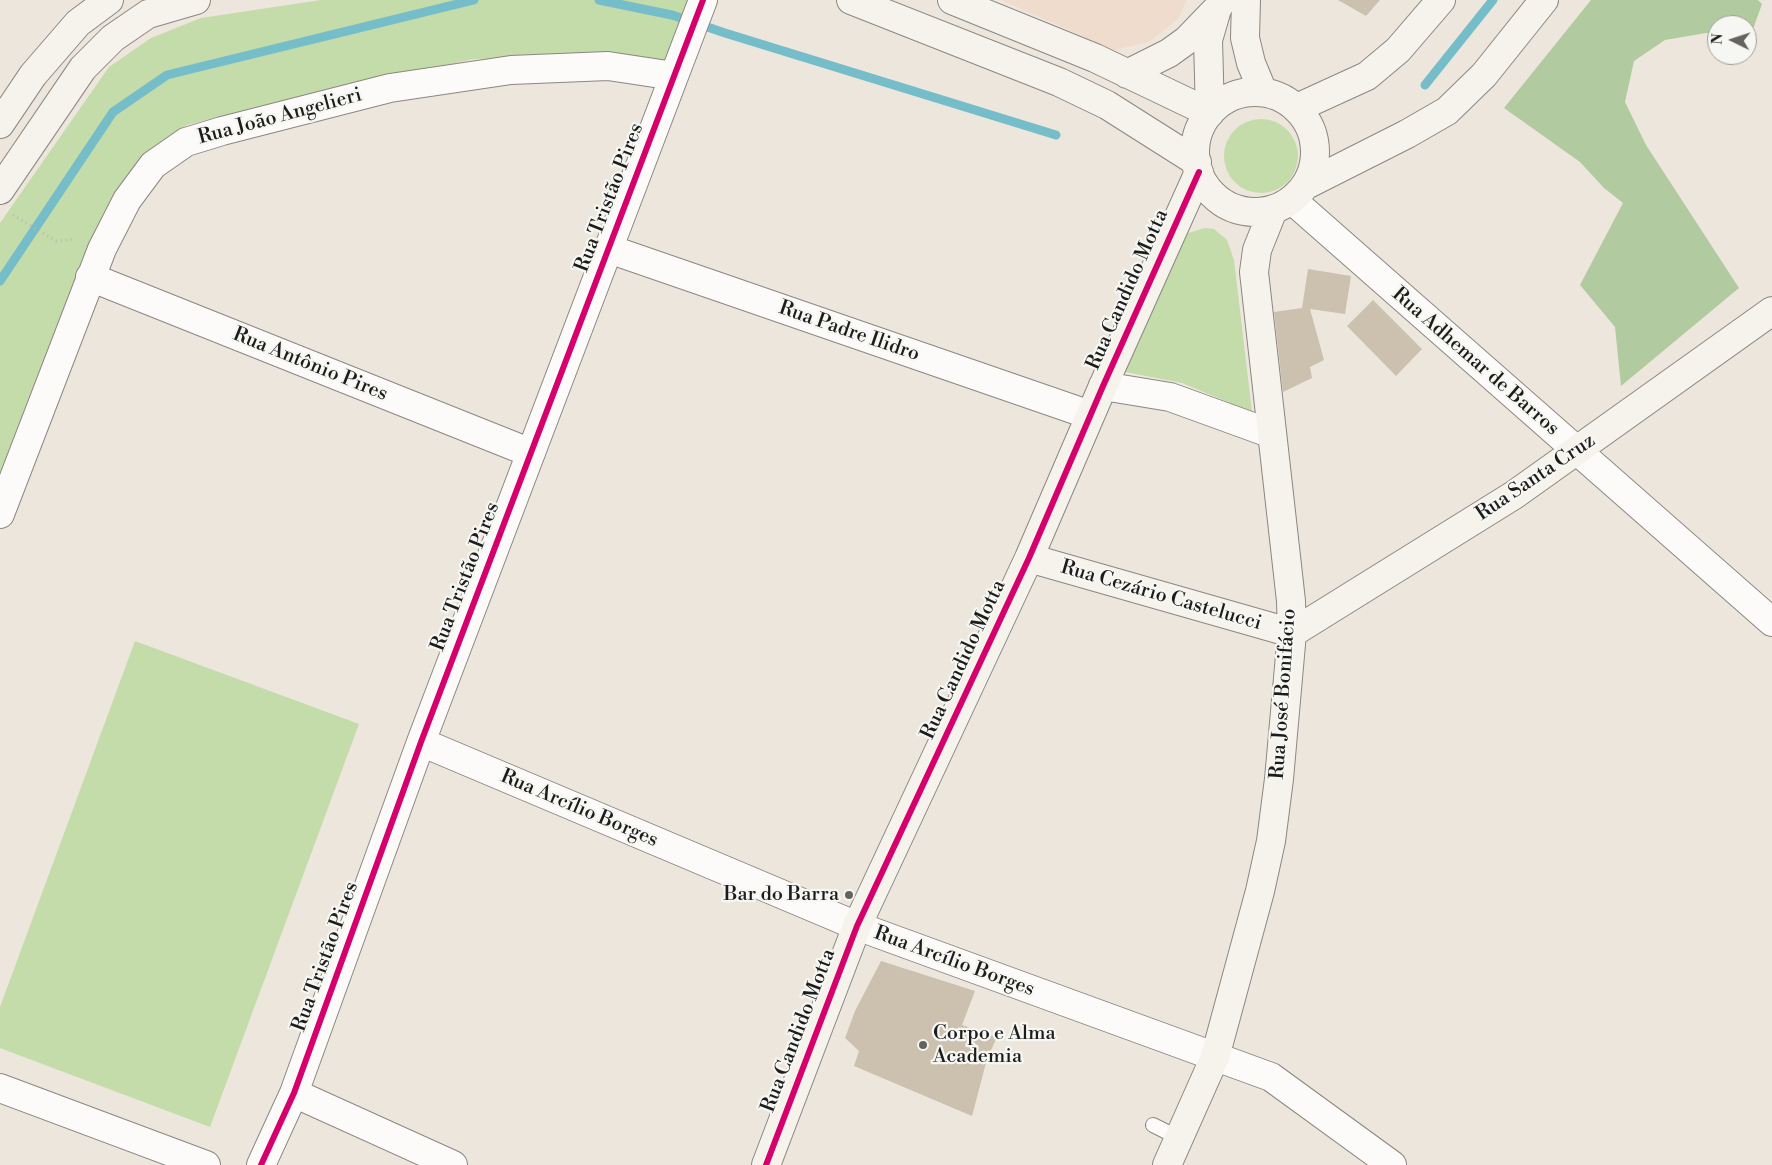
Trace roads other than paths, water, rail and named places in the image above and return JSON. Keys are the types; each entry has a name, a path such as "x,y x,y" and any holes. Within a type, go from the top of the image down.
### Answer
{"street":[{"path":"0,124 33,75 78,23 108,0"},
{"path":"0,190 83,68 113,38 148,14 196,0"},
{"name":"Rua Tristão Pires","path":"261,1165 294,1094 421,742 703,0"},
{"path":"851,0 1059,82 1107,105 1198,167"},
{"path":"952,0 1095,58 1210,114"},
{"path":"1246,0 1245,38 1251,63 1263,92"},
{"path":"1297,108 1367,76 1398,50 1441,0"},
{"path":"1290,198 1314,166 1315,145 1309,125 1297,108 1281,98 1263,92 1244,93 1225,100 1210,114 1200,128 1196,147 1198,167 1204,184 1216,199 1233,208 1253,213 1290,198 1447,111 1484,75 1544,0"},
{"path":"1210,114 1208,40 1219,5"},
{"path":"1127,74 1168,53 1187,40 1219,5"},
{"name":"Rua João Angelieri","path":"0,514 102,249 127,200 153,165 186,142 231,128 390,88 510,70 608,66 674,76"},
{"name":"Rua Candido Motta","path":"766,1165 857,926 1030,558 1102,386 1198,167"},
{"name":"Rua José Bonifácio","path":"1167,1165 1215,1058 1260,892 1271,841 1279,779 1292,633 1291,601 1254,272 1257,250 1290,198"},
{"name":"Rua Adhemar de Barros","path":"1290,198 1772,622"},
{"name":"Rua Padre Ilidro","path":"609,249 1090,415"},
{"name":"Rua Antônio Pires","path":"90,277 531,453"},
{"name":"Rua Santa Cruz","path":"1292,633 1514,495 1772,311"},
{"path":"1102,386 1170,397 1272,434"},
{"name":"Rua Cezário Castelucci","path":"1030,558 1292,633"},
{"name":"Rua Arcílio Borges","path":"421,742 857,926 1271,1077 1392,1165"},
{"path":"0,1088 206,1165"},
{"path":"294,1094 453,1165"}],"lane":[{"path":"1153,1125 1179,1138"}],"waterway":[{"path":"0,281 113,112 167,75 474,0"},
{"path":"599,0 672,15 1056,135"},
{"path":"1425,85 1493,0"}],"place":[{"name":"Bar do Barra","path":"849,895"},
{"name":"Corpo e Alma Academia","path":"923,1045"}]}
